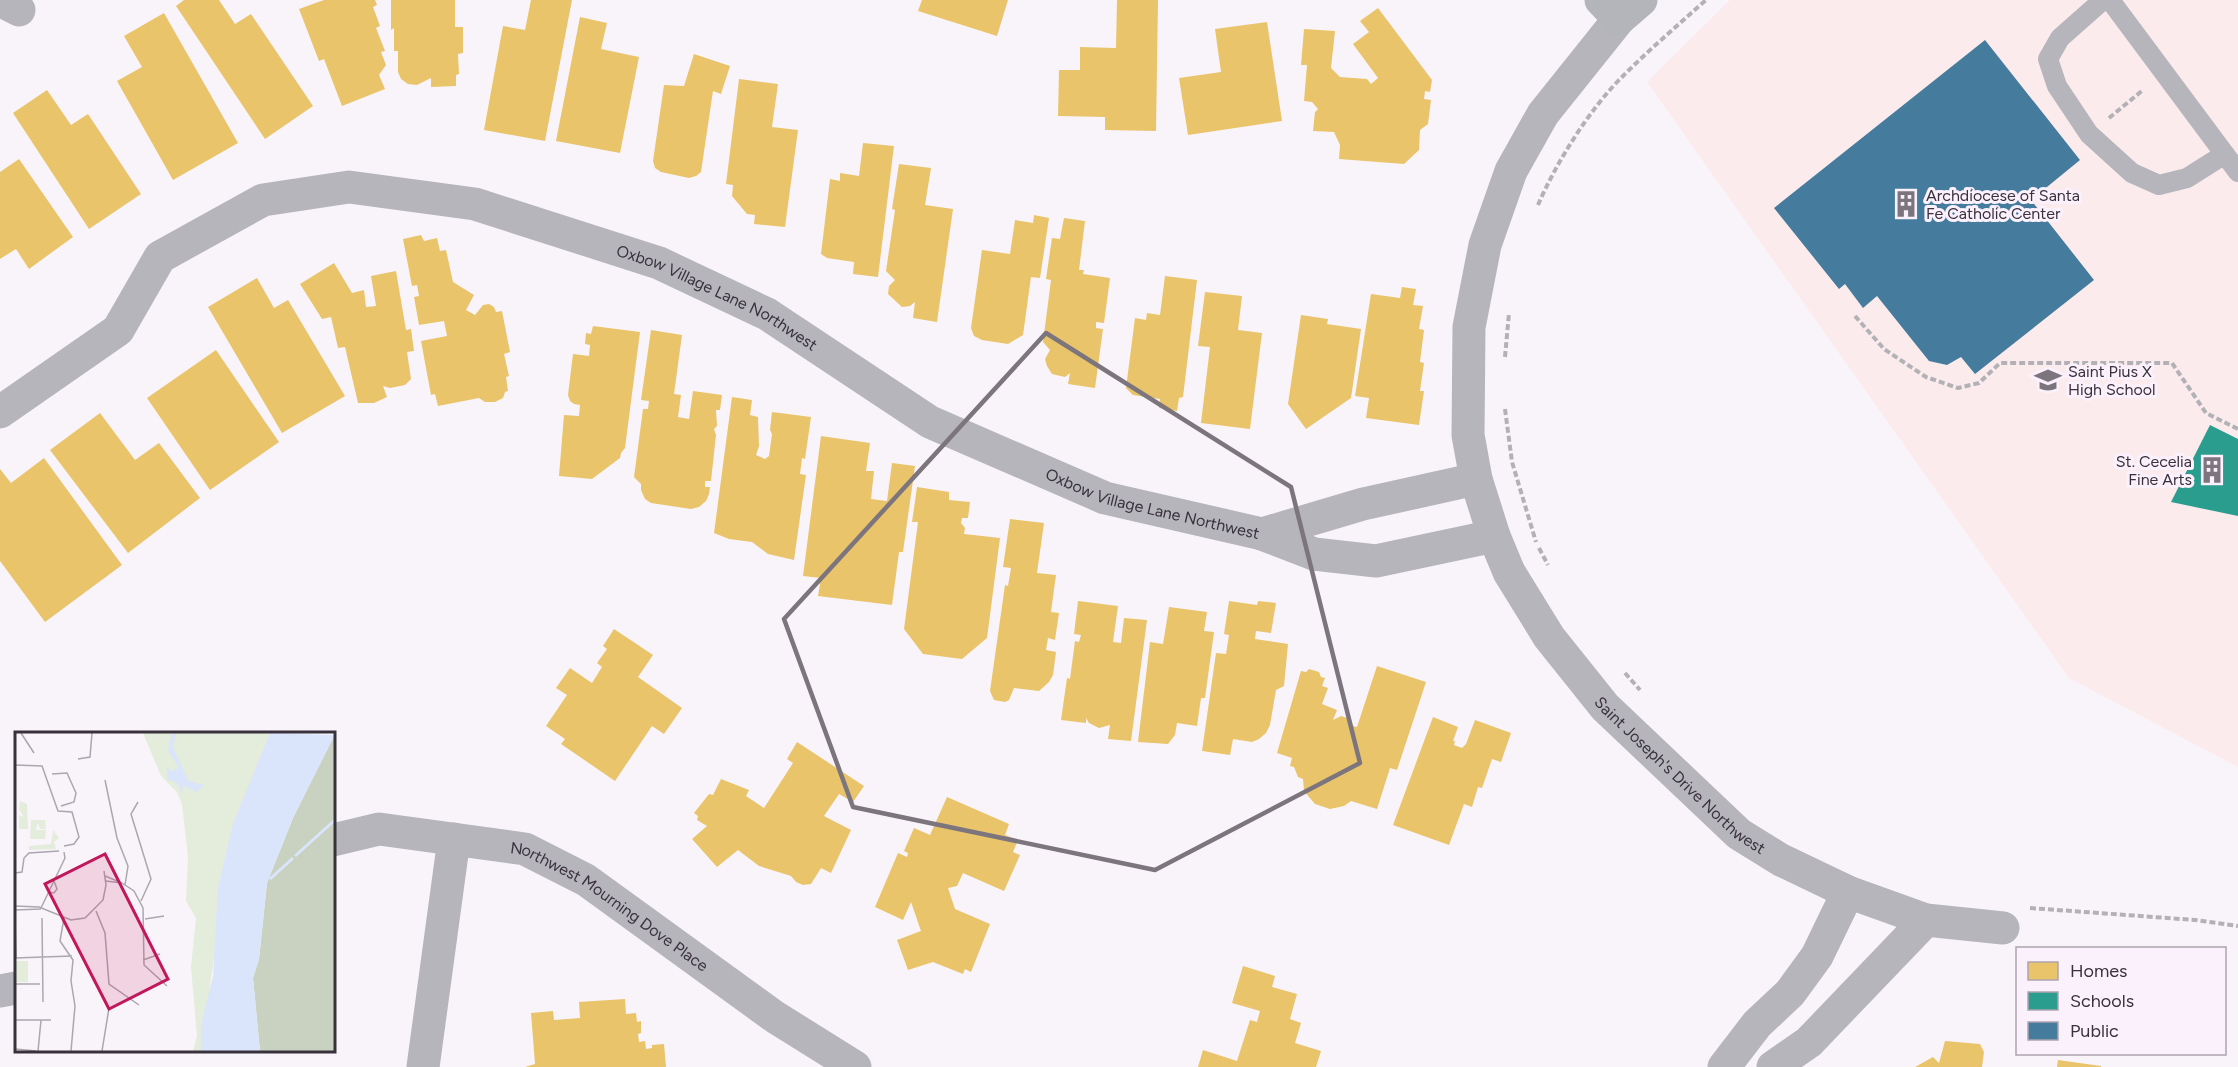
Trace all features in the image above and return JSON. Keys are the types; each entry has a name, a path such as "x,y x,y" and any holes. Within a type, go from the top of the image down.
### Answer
{"street":[{"name":"Saint Joseph's Drive Northwest","path":"1621,6 1543,114 1511,171 1485,245 1469,327 1468,435 1476,479 1494,536 1509,572 1549,637 1605,708 1739,834 1781,860 1848,892 1926,920 2013,918"},
{"name":"Oxbow Village Lane Northwest","path":"0,412 118,330 160,257 263,200 349,187 475,204 658,263 766,314 930,422 1105,498 1262,534 1363,504 1476,479"},
{"path":"1262,534 1314,554 1376,561 1494,536"},
{"name":"Northwest Mourning Dove Place","path":"334,840 379,829 525,849 586,880 775,1017 855,1067"},
{"path":"423,1067 454,839"},
{"path":"1724,1067 1757,1024 1790,993 1817,956 1848,892"},
{"path":"1773,1067 1809,1042 1926,920"},
{"path":"0,991 15,988"}],"lane":[{"path":"2103,0 2060,38 2048,59 2057,86 2089,135 2132,173 2159,186 2187,178 2224,154"},
{"path":"2110,0 2238,172"}],"path":[{"path":"1534,213 1547,183 1580,129 1622,76 1706,0"},
{"path":"2105,121 2143,90"},
{"path":"1505,359 1510,304"},
{"path":"1855,316 1884,349 1926,377 1958,388 1979,383 2000,363 2172,363 2206,413 2238,429"},
{"path":"1504,403 1512,462 1537,544 1552,572"},
{"path":"1624,673 1647,698"},
{"path":"2013,918 2195,920 2238,926"}],"highlighted area":[{"path":"1046,333 1291,487 1360,763 1155,870 853,807 784,619"}],"shaded area":[{"name":"Saint Pius X High School","path":"1730,0 2238,0 2238,767 2069,678 1647,82"}],"building: Homes":[{"path":"184,0 219,0 235,24 251,14 313,106 265,139 176,6"},
{"path":"324,0 375,0 377,5 373,7 380,26 376,28 385,51 381,52 386,65 379,75 385,89 342,106 324,59 319,61 299,9"},
{"path":"391,0 455,0 455,27 463,27 463,53 458,54 459,74 456,75 456,86 431,87 431,78 417,85 408,84 401,79 398,72 398,51 394,51 394,28 391,30"},
{"path":"531,0 572,0 545,141 484,130 503,26 525,30"},
{"path":"922,0 1008,0 997,36 918,11"},
{"path":"1117,0 1158,0 1156,131 1105,130 1105,117 1058,116 1059,70 1080,70 1080,47 1116,48"},
{"path":"1378,8 1432,80 1430,92 1425,91 1424,99 1431,100 1428,124 1420,130 1419,150 1404,164 1339,159 1340,145 1334,132 1313,131 1315,112 1318,109 1312,102 1304,101 1307,65 1301,65 1304,29 1335,31 1331,68 1340,77 1367,79 1371,84 1378,78 1353,44 1369,32 1360,21"},
{"path":"164,13 238,143 173,180 117,81 142,67 124,36"},
{"path":"580,17 607,23 601,49 639,57 620,153 556,141"},
{"path":"1267,22 1282,121 1188,135 1179,78 1221,72 1215,29"},
{"path":"694,54 730,66 721,94 713,91 701,172 689,178 661,172 655,168 653,161 664,85 684,86"},
{"path":"739,79 778,84 772,127 798,130 785,227 754,224 755,215 747,214 732,196 733,185 726,184"},
{"path":"47,90 71,125 88,114 141,194 89,229 13,113"},
{"path":"863,143 894,146 878,277 853,274 854,262 827,258 821,254 830,179 840,181 840,173 859,176"},
{"path":"19,159 73,237 29,269 16,249 0,259 0,172"},
{"path":"899,164 931,168 925,205 953,209 937,322 913,318 915,302 910,306 902,307 888,294 889,286 895,280 886,271"},
{"path":"1034,215 1049,218 1040,278 1031,277 1023,335 1008,344 982,340 974,336 971,328 982,250 1010,254 1015,220 1033,223"},
{"path":"1064,218 1085,221 1079,270 1084,270 1083,274 1110,278 1104,323 1096,322 1096,328 1103,329 1095,388 1068,384 1070,373 1065,377 1052,374 1045,359 1050,350 1043,342 1051,280 1046,279 1052,238 1060,239"},
{"path":"421,235 424,241 437,238 440,251 446,250 453,282 474,295 466,310 475,315 483,305 489,304 496,312 502,311 510,352 504,354 509,376 506,377 508,391 505,392 503,398 495,402 485,402 479,398 438,406 435,394 431,395 421,341 447,336 444,321 419,325 414,297 419,296 417,285 412,286 403,239"},
{"path":"334,263 352,293 364,290 366,307 376,306 371,276 396,271 406,330 411,329 414,351 407,352 411,379 405,385 390,388 383,386 387,397 374,403 358,403 345,347 338,348 331,317 322,319 300,284"},
{"path":"1165,276 1197,280 1183,397 1179,398 1177,411 1159,408 1160,399 1133,395 1126,388 1135,318 1146,320 1147,313 1160,315"},
{"path":"257,278 274,308 288,300 345,396 282,433 208,307"},
{"path":"1402,287 1416,289 1413,305 1423,306 1419,329 1424,330 1420,362 1424,363 1420,391 1424,391 1419,425 1366,418 1369,398 1355,396 1371,294 1400,298"},
{"path":"1205,292 1242,296 1238,330 1262,333 1250,429 1201,423 1210,347 1198,346"},
{"path":"1301,315 1328,319 1327,324 1361,329 1351,398 1306,429 1288,404"},
{"path":"593,326 640,332 625,448 620,458 592,479 559,476 564,415 579,416 580,405 570,401 568,395 573,354 589,356 590,345 585,344 586,333 591,334"},
{"path":"651,330 682,335 674,394 681,395 678,417 689,419 693,391 722,395 720,410 716,410 717,426 714,429 716,435 711,481 705,481 705,487 710,487 709,494 706,501 699,507 691,509 651,503 645,499 641,484 634,477 643,409 648,409 649,401 641,400"},
{"path":"216,350 279,442 210,490 147,398"},
{"path":"732,397 752,400 750,415 758,417 759,446 756,455 765,459 769,456 772,412 811,417 805,459 802,458 800,474 806,475 794,560 768,554 752,542 729,539 714,533"},
{"path":"100,413 135,460 159,443 200,498 128,553 50,450"},
{"path":"821,436 870,443 866,471 874,471 871,499 887,501 892,463 915,466 903,552 899,552 892,605 818,596 821,578 803,576"},
{"path":"44,458 122,565 45,622 0,561 0,469 11,483"},
{"path":"917,487 949,492 949,500 970,502 968,518 962,518 961,523 965,528 964,534 1000,538 987,638 962,659 923,654 904,629 918,522 912,522"},
{"path":"1010,519 1044,523 1037,573 1056,575 1051,612 1059,613 1055,640 1048,638 1046,650 1056,652 1053,675 1049,682 1039,691 1014,688 1009,700 1005,702 994,700 990,691 1005,585 1008,586 1011,568 1003,567"},
{"path":"1078,601 1118,606 1113,642 1121,643 1124,618 1147,620 1131,741 1108,739 1110,725 1099,728 1089,723 1086,718 1086,723 1061,720 1075,641 1079,642 1081,635 1074,634"},
{"path":"1229,601 1257,605 1258,601 1276,603 1271,633 1256,631 1255,639 1288,644 1284,686 1276,690 1270,725 1266,733 1252,742 1233,739 1230,755 1202,751 1216,653 1226,654 1229,635 1224,634"},
{"path":"1169,607 1207,612 1204,631 1214,632 1205,698 1201,698 1197,726 1177,723 1175,735 1168,744 1138,742 1150,642 1163,644"},
{"path":"614,629 653,655 638,677 682,708 664,734 652,726 615,781 561,744 565,739 546,726 567,695 556,688 570,668 592,683 602,667 597,663 607,649 603,646"},
{"path":"1377,666 1426,682 1397,770 1390,768 1377,809 1351,801 1344,806 1330,809 1315,804 1304,791 1303,779 1298,777 1294,767 1290,766 1292,758 1277,753 1301,671 1306,672 1309,669 1319,672 1321,677 1325,678 1322,686 1328,688 1322,704 1337,710 1333,720 1341,716 1351,719 1353,726 1357,727"},
{"path":"1433,717 1458,727 1453,741 1455,741 1454,745 1462,748 1466,744 1475,720 1511,733 1501,762 1492,759 1482,788 1478,787 1472,807 1464,804 1449,845 1393,825"},
{"path":"797,742 864,786 853,802 839,794 824,816 851,830 831,873 821,868 811,884 803,885 791,876 759,866 738,850 717,867 692,839 707,826 697,820 698,816 694,813 709,794 713,795 721,779 749,790 746,796 764,808 793,763 787,759"},
{"path":"947,797 1009,824 1005,835 1018,840 1013,852 1020,855 1004,891 963,873 957,886 948,888 955,909 990,924 971,972 965,969 963,974 933,962 908,970 897,940 921,931 911,902 903,920 875,907 898,853 907,857 908,853 904,851 914,828 930,835"},
{"path":"1243,966 1275,976 1272,987 1297,994 1290,1019 1301,1023 1295,1043 1321,1051 1316,1067 1198,1067 1203,1050 1237,1061 1250,1020 1257,1022 1260,1011 1232,1003"},
{"path":"625,999 626,1014 636,1013 637,1022 641,1021 639,1042 645,1041 646,1049 652,1048 652,1045 664,1044 666,1067 525,1067 535,1064 531,1013 553,1011 554,1020 580,1018 579,1002"},
{"path":"1945,1041 1980,1044 1984,1052 1982,1067 1915,1067 1933,1057 1939,1063"},
{"path":"2058,1060 2101,1066 2101,1067 2057,1067"}],"building: Schools":[{"name":"St. Cecelia Fine Arts","path":"2210,425 2238,439 2238,516 2171,502"}],"building: Public":[{"name":"Archdiocese of Santa Fe Catholic Center","path":"1985,40 2080,160 2031,200 2094,280 1975,374 1961,357 1947,365 1929,361 1877,296 1863,308 1845,284 1839,289 1774,208"}],"place":[{"name":"Archdiocese of Santa Fe Catholic Center","path":"1906,204"},
{"name":"Saint Pius X High School","path":"2048,380"},
{"name":"St. Cecelia Fine Arts","path":"2212,470"}]}
